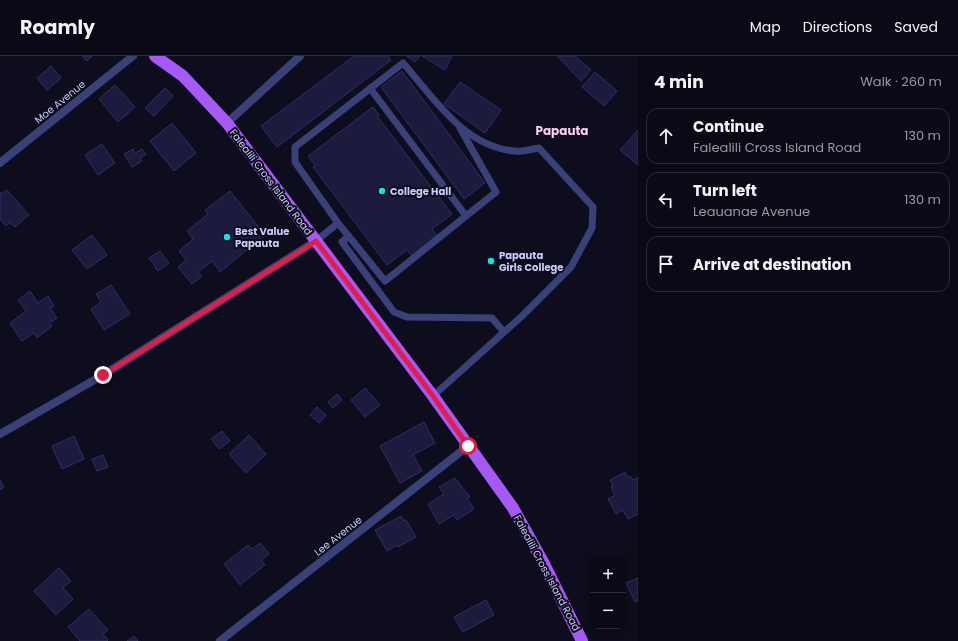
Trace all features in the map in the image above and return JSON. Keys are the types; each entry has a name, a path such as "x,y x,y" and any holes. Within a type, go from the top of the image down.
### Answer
{"main road":[{"name":"Falealili Cross Island Road","path":"155,56 183,76 227,123 433,396 513,508 544,564 582,641"}],"street":[{"name":"Moe Avenue","path":"0,164 132,56"},
{"path":"227,123 300,56"},
{"path":"0,434 109,372 316,241"},
{"name":"Lee Avenue","path":"220,641 468,446"}],"lane":[{"path":"403,63 460,128 496,192 385,281 338,223 295,162 295,147 370,88 403,63"},
{"path":"370,88 466,216"},
{"path":"433,396 504,332 571,267 592,228 593,207 539,148 516,152 494,147 460,128"},
{"path":"316,241 338,223"},
{"path":"349,236 342,242 394,312 407,317 492,318 504,332"}],"building":[{"path":"82,56 92,56 87,61"},
{"path":"354,56 388,56 391,60 277,147 261,126"},
{"path":"406,56 420,56 415,62"},
{"path":"422,56 452,56 445,70"},
{"path":"557,56 575,56 591,70 581,81"},
{"path":"51,66 61,78 47,90 37,78"},
{"path":"402,71 485,183 464,199 381,87"},
{"path":"595,72 617,91 604,106 582,87"},
{"path":"460,82 501,110 485,133 444,104"},
{"path":"115,85 135,107 118,122 99,99"},
{"path":"165,88 173,96 154,116 145,108"},
{"name":"College Hall","path":"373,107 379,115 377,116 452,214 432,229 440,240 415,260 407,250 387,265 313,167 315,165 308,156"},
{"path":"172,123 196,153 174,171 150,141"},
{"path":"638,130 638,165 620,150"},
{"path":"102,144 115,163 98,175 85,155"},
{"path":"133,149 135,153 142,149 146,154 140,158 142,161 132,167 124,154"},
{"path":"7,190 29,215 15,227 10,222 6,226 0,219 0,192 1,194"},
{"name":"Best Value Papauta","path":"230,191 265,235 220,272 212,261 198,272 202,276 192,284 178,267 186,260 179,251 193,239 187,231 208,214 205,210"},
{"path":"92,235 107,255 87,269 72,250"},
{"path":"160,251 169,263 158,271 149,258"},
{"path":"111,285 130,314 104,330 91,309 101,302 96,294"},
{"path":"30,291 38,303 48,296 54,306 50,308 57,318 49,323 52,326 37,338 34,333 22,341 10,323 26,311 18,300"},
{"path":"365,388 380,405 365,417 351,400"},
{"path":"337,394 342,400 333,408 328,402"},
{"path":"317,407 326,415 319,423 310,415"},
{"path":"424,422 435,443 413,455 422,471 400,483 380,446"},
{"path":"222,431 230,441 219,449 211,439"},
{"path":"249,435 266,454 246,473 229,454"},
{"path":"74,436 84,459 62,469 52,446"},
{"path":"103,455 108,467 97,471 92,459"},
{"path":"625,472 628,478 630,476 633,480 638,477 638,514 628,519 623,510 616,514 608,499 615,495 611,487 613,486 610,480"},
{"path":"455,478 470,497 467,498 474,509 457,520 454,515 439,524 428,504 444,494 439,487"},
{"path":"0,480 4,487 0,490"},
{"path":"401,516 404,521 406,520 416,537 387,551 375,530"},
{"path":"260,543 269,554 261,560 265,565 240,585 224,564 248,545 252,549"},
{"path":"59,568 71,581 63,588 73,599 56,615 34,591"},
{"path":"638,578 638,601 635,602 626,583"},
{"path":"486,600 494,615 463,632 454,617"},
{"path":"89,609 108,630 103,634 108,640 107,641 80,641 68,627"},
{"path":"134,636 138,641 127,641"}],"place":[{"name":"College Hall","path":"382,191"},
{"name":"Best Value Papauta","path":"227,237"},
{"name":"Papauta Girls College","path":"491,261"}],"district":[{"name":"Papauta","path":"562,130"}],"route":[{"path":"103,375 316,241 433,396 468,446"}]}
